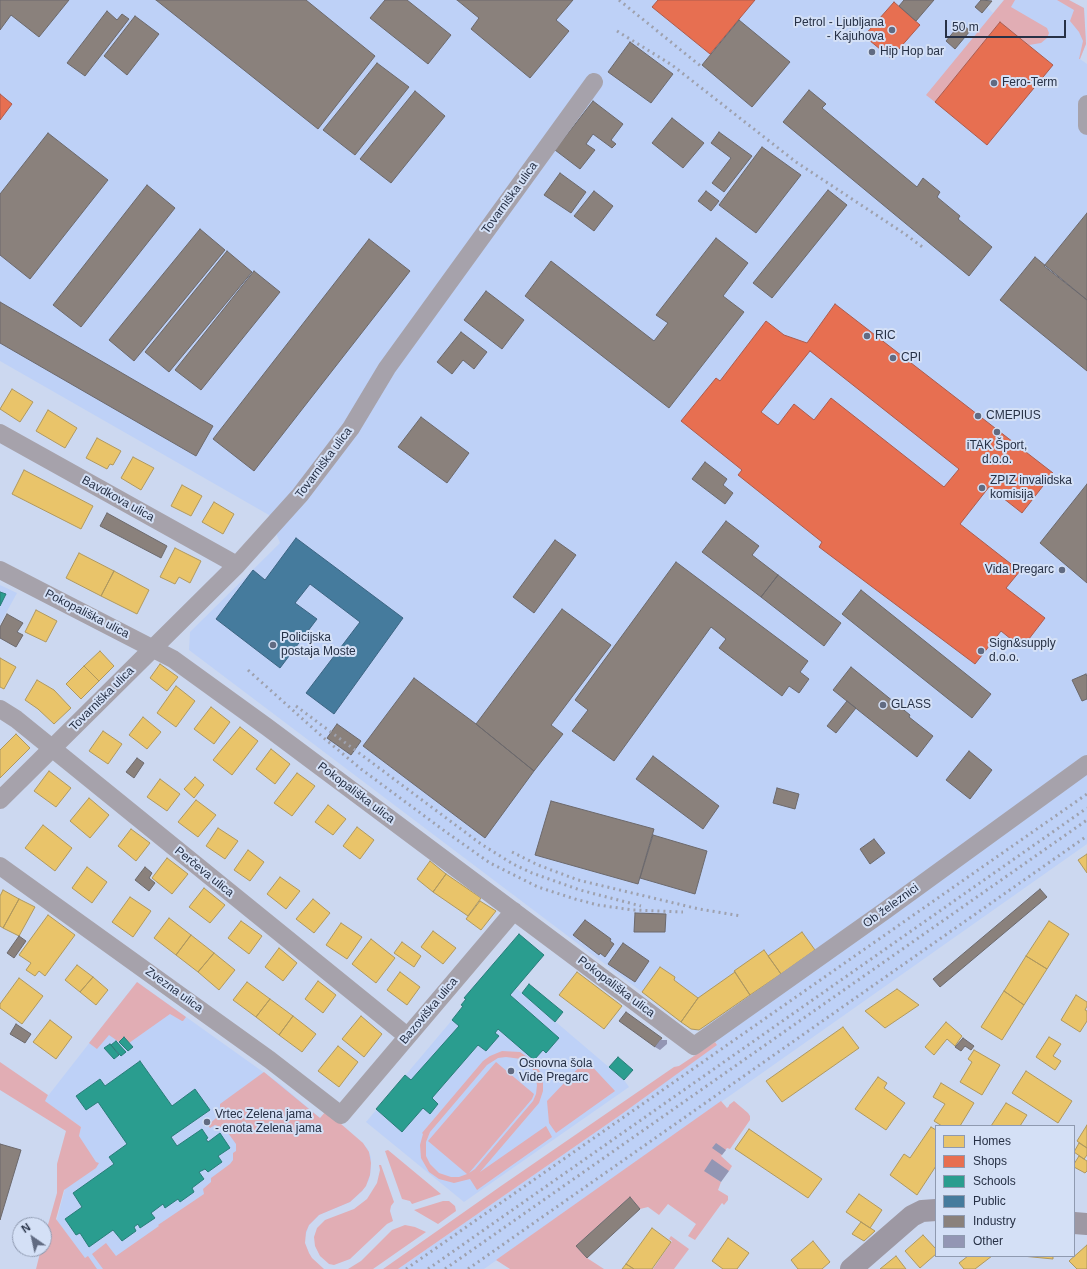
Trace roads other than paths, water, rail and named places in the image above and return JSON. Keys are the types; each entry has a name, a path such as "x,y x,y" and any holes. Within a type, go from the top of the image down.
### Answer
{"street":[{"name":"Tovarniška ulica","path":"0,800 236,565 300,495 350,428 387,368 594,82"},
{"path":"1087,104 1087,126"},
{"name":"Bavdkova ulica","path":"0,433 236,565"},
{"name":"Pokopališka ulica","path":"0,570 174,659 261,722 694,1046"},
{"name":"Perčeva ulica","path":"0,709 16,719 407,1036"},
{"name":"Ob železnici","path":"694,1046 892,906 1087,764"},
{"name":"Zvezna ulica","path":"0,866 264,1055 341,1116 344,1112"},
{"name":"Bazoviška ulica","path":"344,1112 514,911"},
{"path":"851,1269 904,1222 929,1211"},
{"path":"1075,1223 1087,1224"}],"railway":[{"path":"619,0 703,68"},
{"path":"617,31 672,65 796,162 905,234 925,249"},
{"path":"248,670 361,769 490,863 538,887 598,905 633,910 683,912"},
{"path":"296,706 481,844 513,864 532,873 580,890 641,906"},
{"path":"406,1269 1087,794"},
{"path":"428,1269 1087,808"},
{"path":"445,1269 1087,820"},
{"path":"468,1269 1087,836"},
{"path":"512,852 538,865 578,880 699,909 741,916"}],"place":[{"name":"Petrol - Ljubljana - Kajuhova","path":"892,30"},
{"name":"Hip Hop bar","path":"872,52"},
{"name":"Fero-Term","path":"994,83"},
{"name":"RIC","path":"867,336"},
{"name":"CPI","path":"893,358"},
{"name":"CMEPIUS","path":"978,416"},
{"name":"iTAK Šport, d.o.o.","path":"997,432"},
{"name":"ZPIZ invalidska komisija","path":"982,488"},
{"name":"Vida Pregarc","path":"1062,570"},
{"name":"Policijska postaja Moste","path":"273,645"},
{"name":"Sign&supply d.o.o.","path":"981,651"},
{"name":"GLASS","path":"883,705"},
{"name":"Osnovna šola Vide Pregarc","path":"511,1071"},
{"name":"Vrtec Zelena jama - enota Zelena jama","path":"207,1122"}]}
